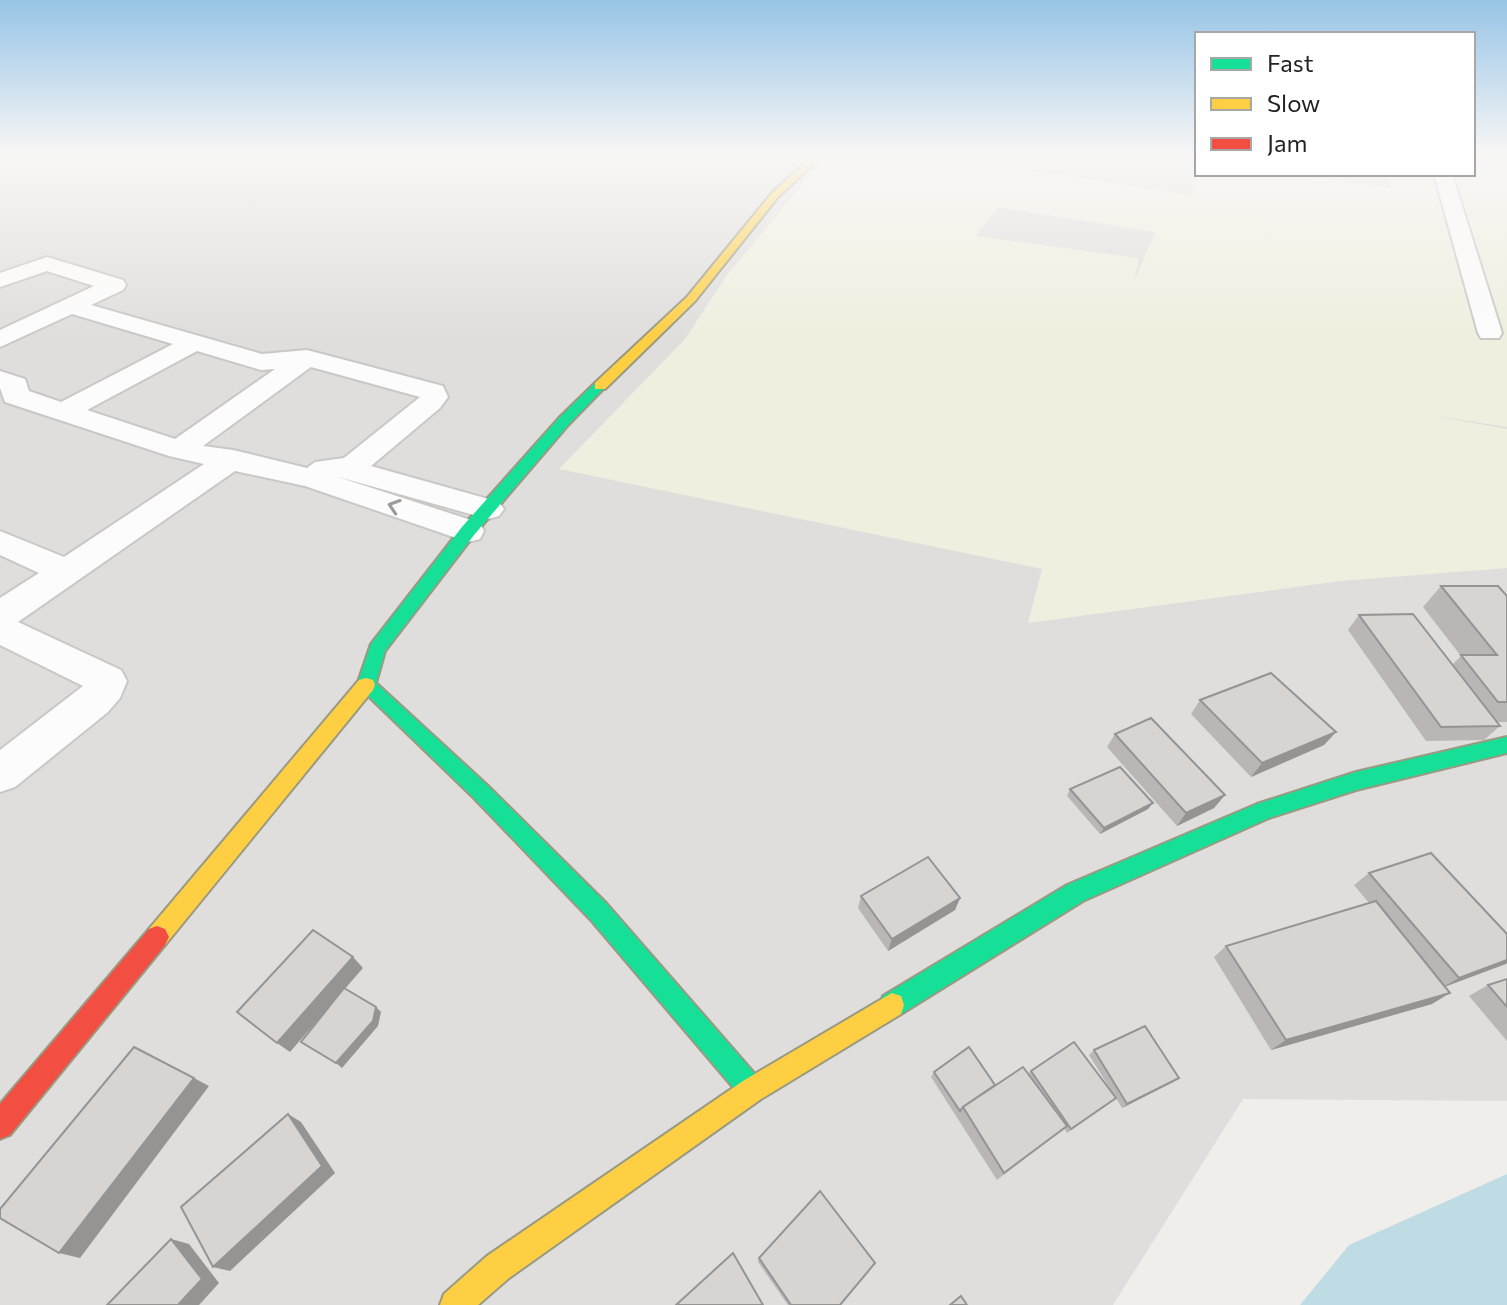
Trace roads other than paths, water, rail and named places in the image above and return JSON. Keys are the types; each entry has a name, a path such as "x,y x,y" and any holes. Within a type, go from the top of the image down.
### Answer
{"street":[{"path":"0,1125 366,685 377,649 478,520 564,421 691,299 758,215"},
{"path":"1455,215 1490,333"},
{"path":"0,280 36,265 47,264 115,285 0,339"},
{"path":"72,307 261,362 307,358 433,392 430,402 349,469"},
{"path":"63,412 194,343"},
{"path":"179,450 307,358"},
{"path":"5,393 179,450 233,459 478,520"},
{"path":"0,616 233,459"},
{"path":"313,479 332,465 349,469 478,520"},
{"path":"0,542 66,571"},
{"path":"0,629 107,681 106,687 94,701 0,774"},
{"path":"366,685 481,792 598,911 752,1090"},
{"path":"455,1305 498,1267 752,1090 1075,893 1264,810 1356,781 1507,745"}],"water":[{"path":"1507,1174 1507,1305 1300,1305 1349,1245"}]}
